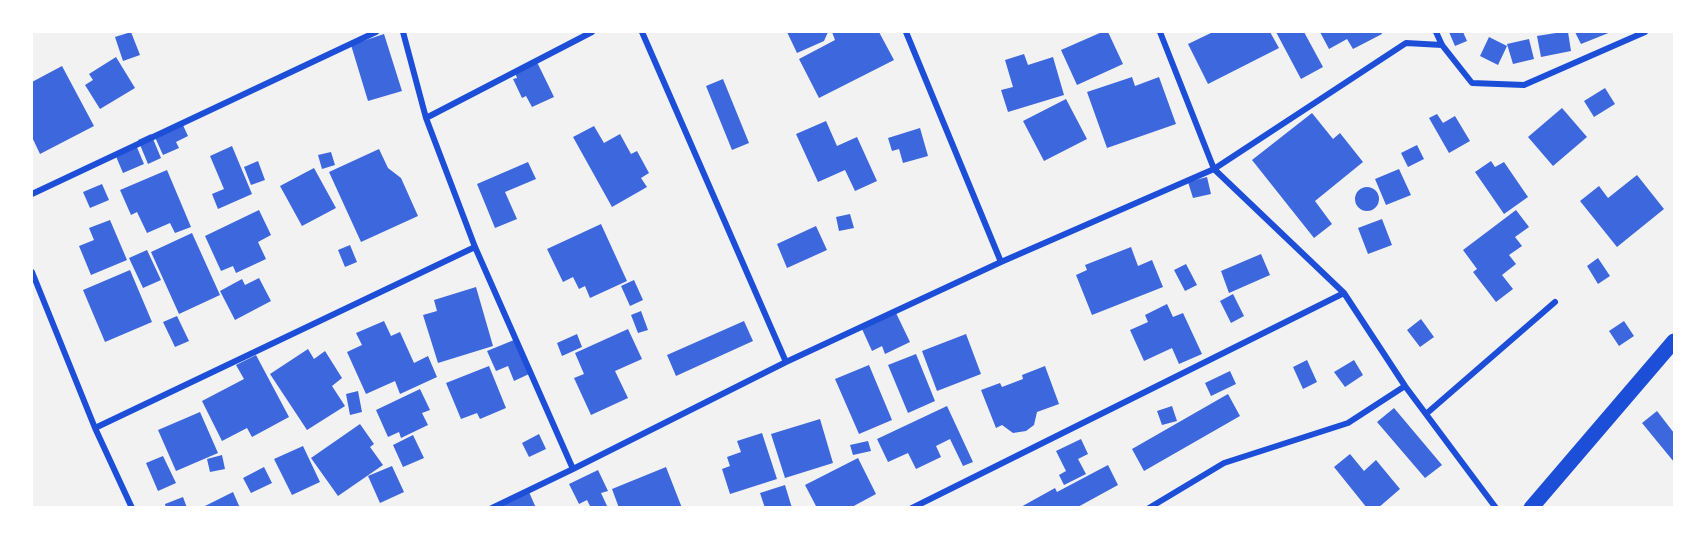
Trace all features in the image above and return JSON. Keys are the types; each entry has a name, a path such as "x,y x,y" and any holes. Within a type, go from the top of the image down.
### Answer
{"main road":[{"path":"1531,507 1674,341"}],"street":[{"path":"32,194 375,32"},
{"path":"403,32 426,118 475,247 573,469"},
{"path":"426,118 592,32"},
{"path":"642,32 786,362"},
{"path":"906,32 1001,262"},
{"path":"1160,32 1214,169 1344,293 1405,386 1496,507"},
{"path":"1436,32 1442,45 1472,83 1524,85 1645,32"},
{"path":"492,507 786,362 1001,262 1214,169 1406,43 1442,45"},
{"path":"95,428 475,247"},
{"path":"32,272 95,428 132,507"},
{"path":"912,507 1344,293"},
{"path":"1426,414 1555,302"},
{"path":"1149,507 1224,463 1348,423 1405,386"}],"building":[{"path":"131,32 140,55 123,61 115,37"},
{"path":"787,32 828,32 824,41 797,53"},
{"path":"832,32 879,32 894,60 819,98 799,59 835,40"},
{"path":"1102,32 1108,32 1123,64 1077,85 1061,50"},
{"path":"1213,32 1270,32 1279,48 1208,84 1188,44"},
{"path":"1276,32 1304,32 1323,67 1301,79"},
{"path":"1320,32 1381,32 1382,34 1353,49 1347,39 1329,49"},
{"path":"1449,32 1463,32 1467,41 1455,46"},
{"path":"1568,32 1571,51 1541,57 1537,36"},
{"path":"1575,32 1611,32 1581,44"},
{"path":"384,34 402,91 368,101 351,45"},
{"path":"1489,37 1507,46 1498,65 1480,56"},
{"path":"1529,39 1534,59 1513,64 1507,44"},
{"path":"1024,54 1028,65 1053,57 1064,95 1008,112 1001,90 1013,87 1005,60"},
{"path":"116,57 135,88 100,109 85,85 93,80 89,74"},
{"path":"536,60 554,97 532,107 526,96 522,98 513,79 517,78 514,70"},
{"path":"62,66 94,126 40,154 32,137 32,82"},
{"path":"1132,77 1135,86 1159,77 1176,124 1107,148 1087,92"},
{"path":"723,79 749,143 732,150 706,86"},
{"path":"1605,88 1615,104 1594,117 1584,101"},
{"path":"1066,99 1087,139 1044,161 1023,121"},
{"path":"1562,108 1587,137 1553,166 1528,137"},
{"path":"1312,113 1333,139 1340,133 1363,162 1315,201 1332,224 1314,238 1252,160"},
{"path":"1437,114 1443,123 1455,116 1470,141 1449,153 1429,118"},
{"path":"826,121 837,146 857,137 877,181 855,191 845,170 818,182 796,134"},
{"path":"182,123 188,136 176,142 179,148 163,155 154,135"},
{"path":"594,126 604,143 620,134 631,154 637,151 649,173 641,178 647,187 612,207 573,137"},
{"path":"920,128 928,156 903,163 899,149 892,151 888,138"},
{"path":"151,134 161,158 148,164 138,140"},
{"path":"136,145 144,164 123,173 115,154"},
{"path":"1417,145 1424,159 1408,167 1401,153"},
{"path":"232,146 252,194 218,209 212,194 224,189 210,156"},
{"path":"379,149 388,168 401,178 418,216 361,242 329,172"},
{"path":"331,152 335,165 322,169 318,155"},
{"path":"258,161 265,180 251,185 244,167"},
{"path":"1491,161 1495,167 1504,162 1528,197 1504,214 1475,172"},
{"path":"528,162 536,179 505,192 517,219 495,228 477,184"},
{"path":"314,168 336,208 302,226 280,186"},
{"path":"1399,169 1411,195 1386,205 1375,179"},
{"path":"167,170 191,227 175,233 170,223 147,233 137,212 131,215 120,190"},
{"path":"1637,175 1664,209 1617,247 1580,201 1599,186 1608,198"},
{"path":"1207,177 1211,194 1193,198 1188,182"},
{"path":"102,184 109,200 90,208 83,192"},
{"path":"1367,187 1375,191 1379,199 1375,207 1367,211 1359,207 1355,199 1359,191"},
{"path":"259,210 271,235 258,242 266,259 236,273 233,266 221,271 205,236"},
{"path":"1516,210 1529,227 1515,237 1522,246 1509,255 1516,264 1502,275 1513,289 1496,302 1473,272 1477,269 1463,250"},
{"path":"850,214 854,228 839,231 836,217"},
{"path":"1382,219 1392,245 1368,254 1358,228"},
{"path":"110,220 127,260 91,275 79,246 94,240 89,228"},
{"path":"601,224 627,281 590,298 585,286 579,289 573,277 563,282 547,249"},
{"path":"816,226 827,250 787,268 777,244"},
{"path":"192,233 220,295 179,314 151,252"},
{"path":"350,245 357,262 345,267 338,250"},
{"path":"1131,247 1138,266 1152,260 1163,287 1092,315 1076,275 1087,270 1085,265"},
{"path":"147,250 161,280 143,288 129,258"},
{"path":"1261,254 1270,275 1229,293 1221,271"},
{"path":"1598,258 1610,276 1598,284 1587,266"},
{"path":"1186,264 1197,285 1185,291 1174,270"},
{"path":"130,270 152,322 105,342 83,290"},
{"path":"259,278 271,301 235,320 220,291 242,279 245,285"},
{"path":"634,280 643,300 630,306 621,286"},
{"path":"476,287 493,346 438,363 423,315 437,311 434,300"},
{"path":"1233,294 1244,316 1231,323 1220,301"},
{"path":"1167,304 1173,317 1183,313 1202,354 1179,364 1172,348 1144,361 1130,330 1148,322 1145,315"},
{"path":"641,311 648,330 638,333 631,315"},
{"path":"896,313 910,342 885,354 882,346 872,351 862,329"},
{"path":"177,316 189,341 175,347 163,322"},
{"path":"1421,319 1434,337 1420,347 1407,330"},
{"path":"384,321 391,336 400,332 414,363 428,356 437,377 400,394 395,381 366,394 347,352 362,345 356,333"},
{"path":"744,321 753,341 676,376 667,355"},
{"path":"1624,321 1634,336 1619,346 1609,331"},
{"path":"628,329 642,359 615,371 628,398 591,415 574,378 584,374 575,353"},
{"path":"577,334 582,347 562,356 557,343"},
{"path":"966,334 981,374 937,391 922,351"},
{"path":"514,340 529,374 514,381 508,366 496,371 487,351"},
{"path":"308,349 314,359 325,351 342,378 332,386 345,406 307,430 270,374"},
{"path":"916,354 935,401 908,413 888,365"},
{"path":"256,355 289,417 252,437 247,428 222,441 202,401 244,379 236,365"},
{"path":"1307,360 1317,382 1303,389 1293,367"},
{"path":"1354,360 1363,375 1345,387 1334,372"},
{"path":"869,365 892,420 859,434 835,379"},
{"path":"489,366 506,408 480,419 477,413 461,419 446,383"},
{"path":"1045,366 1059,404 1037,412 1034,425 1026,431 1013,433 1002,425 996,428 981,390 1000,383 1002,387 1023,379 1022,375"},
{"path":"1230,371 1236,384 1211,396 1205,383"},
{"path":"420,389 430,410 422,413 428,425 401,438 399,432 388,437 376,410"},
{"path":"358,391 362,412 350,415 346,394"},
{"path":"1228,394 1240,416 1144,471 1132,449"},
{"path":"947,406 973,462 963,466 950,439 936,446 941,457 916,469 908,453 888,462 877,439"},
{"path":"1172,406 1177,421 1162,425 1157,411"},
{"path":"1394,408 1442,465 1425,478 1377,422"},
{"path":"1657,411 1674,433 1674,462 1642,423"},
{"path":"200,412 218,453 176,471 158,430"},
{"path":"820,419 833,463 785,478 771,434"},
{"path":"360,424 374,444 370,447 383,465 338,496 311,458"},
{"path":"762,433 777,479 730,494 722,469 730,466 727,457 741,452 737,441"},
{"path":"539,434 546,449 529,457 522,443"},
{"path":"413,435 424,458 403,467 393,445"},
{"path":"1081,439 1088,454 1078,459 1086,474 1064,485 1059,475 1066,471 1056,451"},
{"path":"868,441 871,451 853,455 850,445"},
{"path":"303,446 320,482 292,495 274,459"},
{"path":"1350,454 1364,471 1376,460 1400,489 1378,508 1367,508 1334,467"},
{"path":"222,455 225,469 210,472 207,459"},
{"path":"163,456 176,483 158,491 146,463"},
{"path":"858,458 876,494 850,508 817,508 805,485"},
{"path":"1108,465 1118,485 1076,508 1019,508 1055,488 1057,492"},
{"path":"392,466 404,492 380,503 368,476"},
{"path":"264,467 272,483 251,493 243,478"},
{"path":"666,467 682,508 619,508 612,489"},
{"path":"598,470 608,491 601,493 608,508 591,508 587,500 579,504 569,484"},
{"path":"785,485 792,508 765,508 760,493"},
{"path":"233,492 240,508 201,508"},
{"path":"529,492 536,508 503,508 501,502"},
{"path":"183,497 187,508 166,508 165,504"}]}
